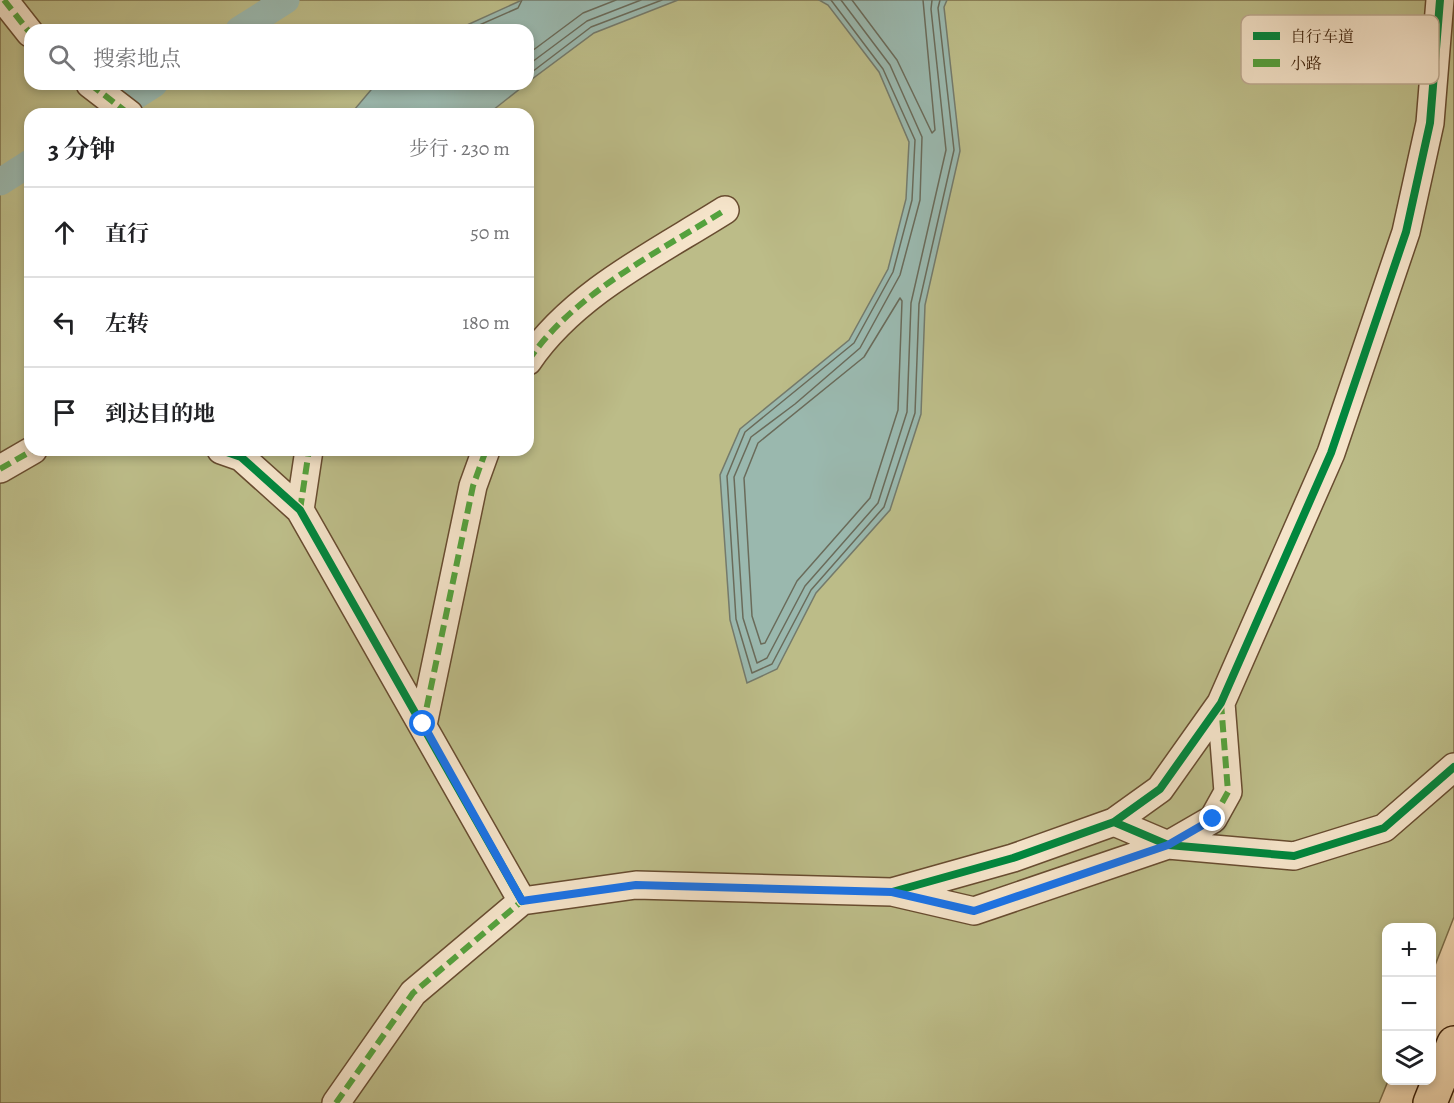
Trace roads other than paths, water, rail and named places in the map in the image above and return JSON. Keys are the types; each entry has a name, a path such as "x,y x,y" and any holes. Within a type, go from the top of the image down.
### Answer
{"main road":[{"path":"1430,1103 1454,1043"}],"street":[{"path":"4,0 24,25"},
{"path":"1439,15 1440,0"},
{"path":"892,892 1013,858 1114,822 1160,789 1221,704 1331,453 1406,232 1430,123 1433,84"},
{"path":"98,90 121,108"},
{"path":"534,352 546,335 610,283 725,210"},
{"path":"0,469 24,455"},
{"path":"238,456 300,510 522,901"},
{"path":"300,510 308,456"},
{"path":"423,724 472,486 484,456"},
{"path":"336,1103 413,993 522,901 636,885 892,892 974,911 1168,845 1213,819 1228,792 1221,704"},
{"path":"1114,822 1168,845 1294,856 1384,828 1454,767"}],"water":[{"path":"522,0 678,0 594,33 534,78 534,24 469,24"},
{"path":"819,0 947,0 944,7 960,151 925,305 921,414 890,510 816,593 777,669 747,683 730,620 720,475 740,429 849,340 888,269 906,199 909,142 879,72 828,5"},
{"path":"371,90 518,90 496,108 356,108"}],"waterway":[{"path":"248,24 286,0"},
{"path":"116,108 145,90"},
{"path":"0,182 24,167"}]}
